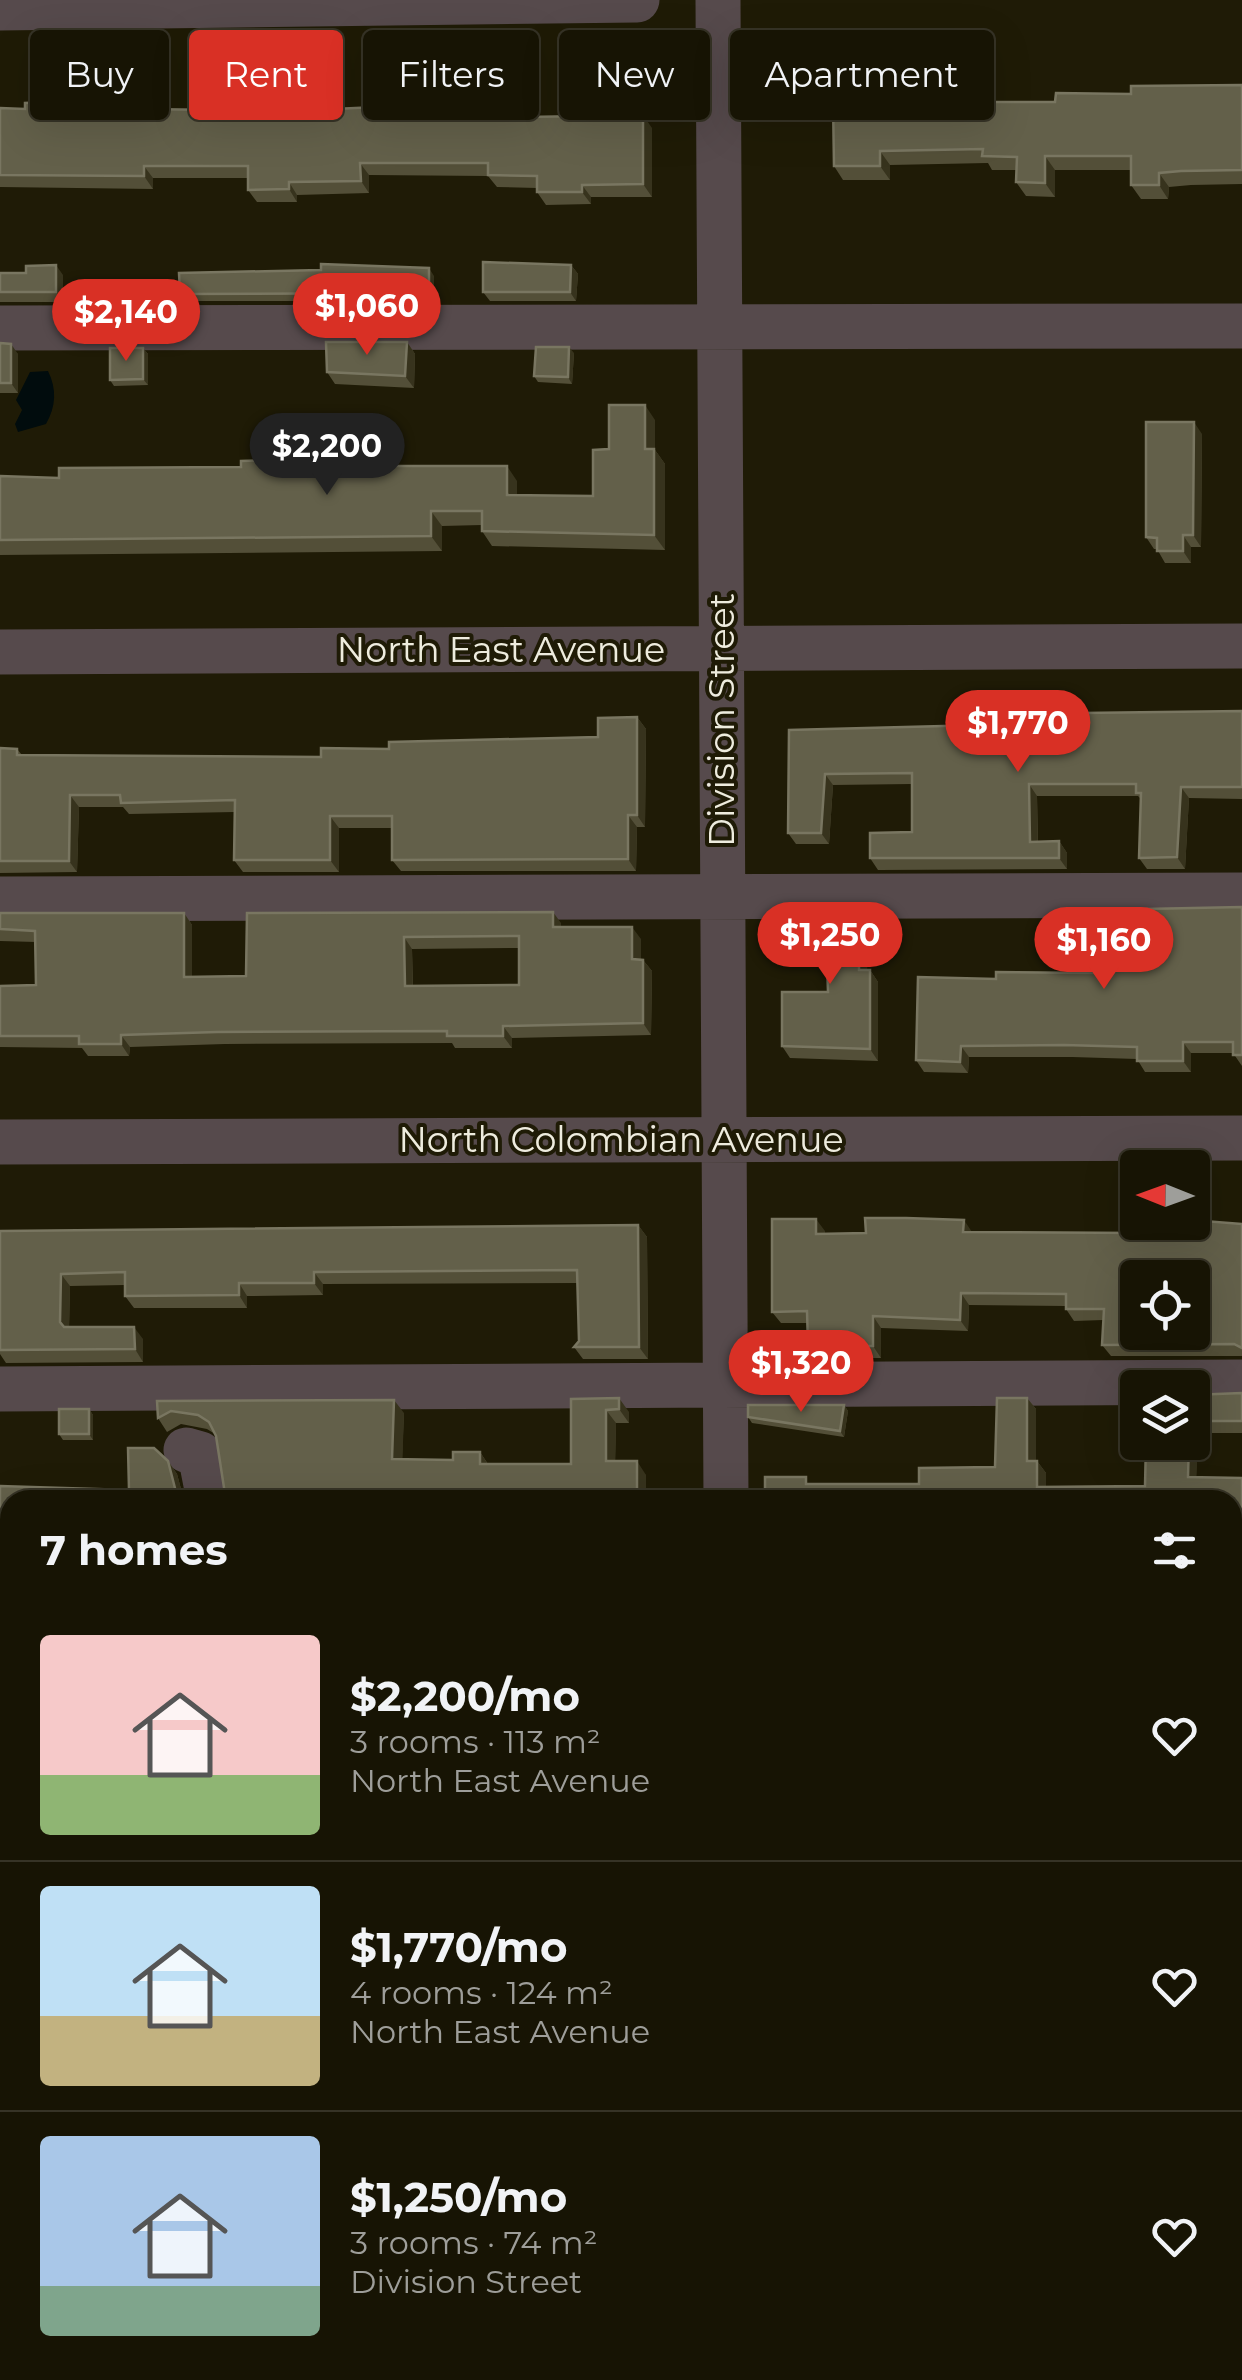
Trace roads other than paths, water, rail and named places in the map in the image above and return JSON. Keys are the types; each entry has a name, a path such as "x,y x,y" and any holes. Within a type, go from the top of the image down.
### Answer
{"street":[{"path":"0,8 636,0"},
{"name":"Division Street","path":"718,0 726,1490"},
{"path":"0,328 1242,326"},
{"name":"North East Avenue","path":"0,652 1242,646"},
{"path":"0,899 1242,895"},
{"name":"North Colombian Avenue","path":"0,1142 1242,1138"},
{"path":"0,1389 1242,1382"},
{"path":"186,1450 200,1454 207,1490"}]}
